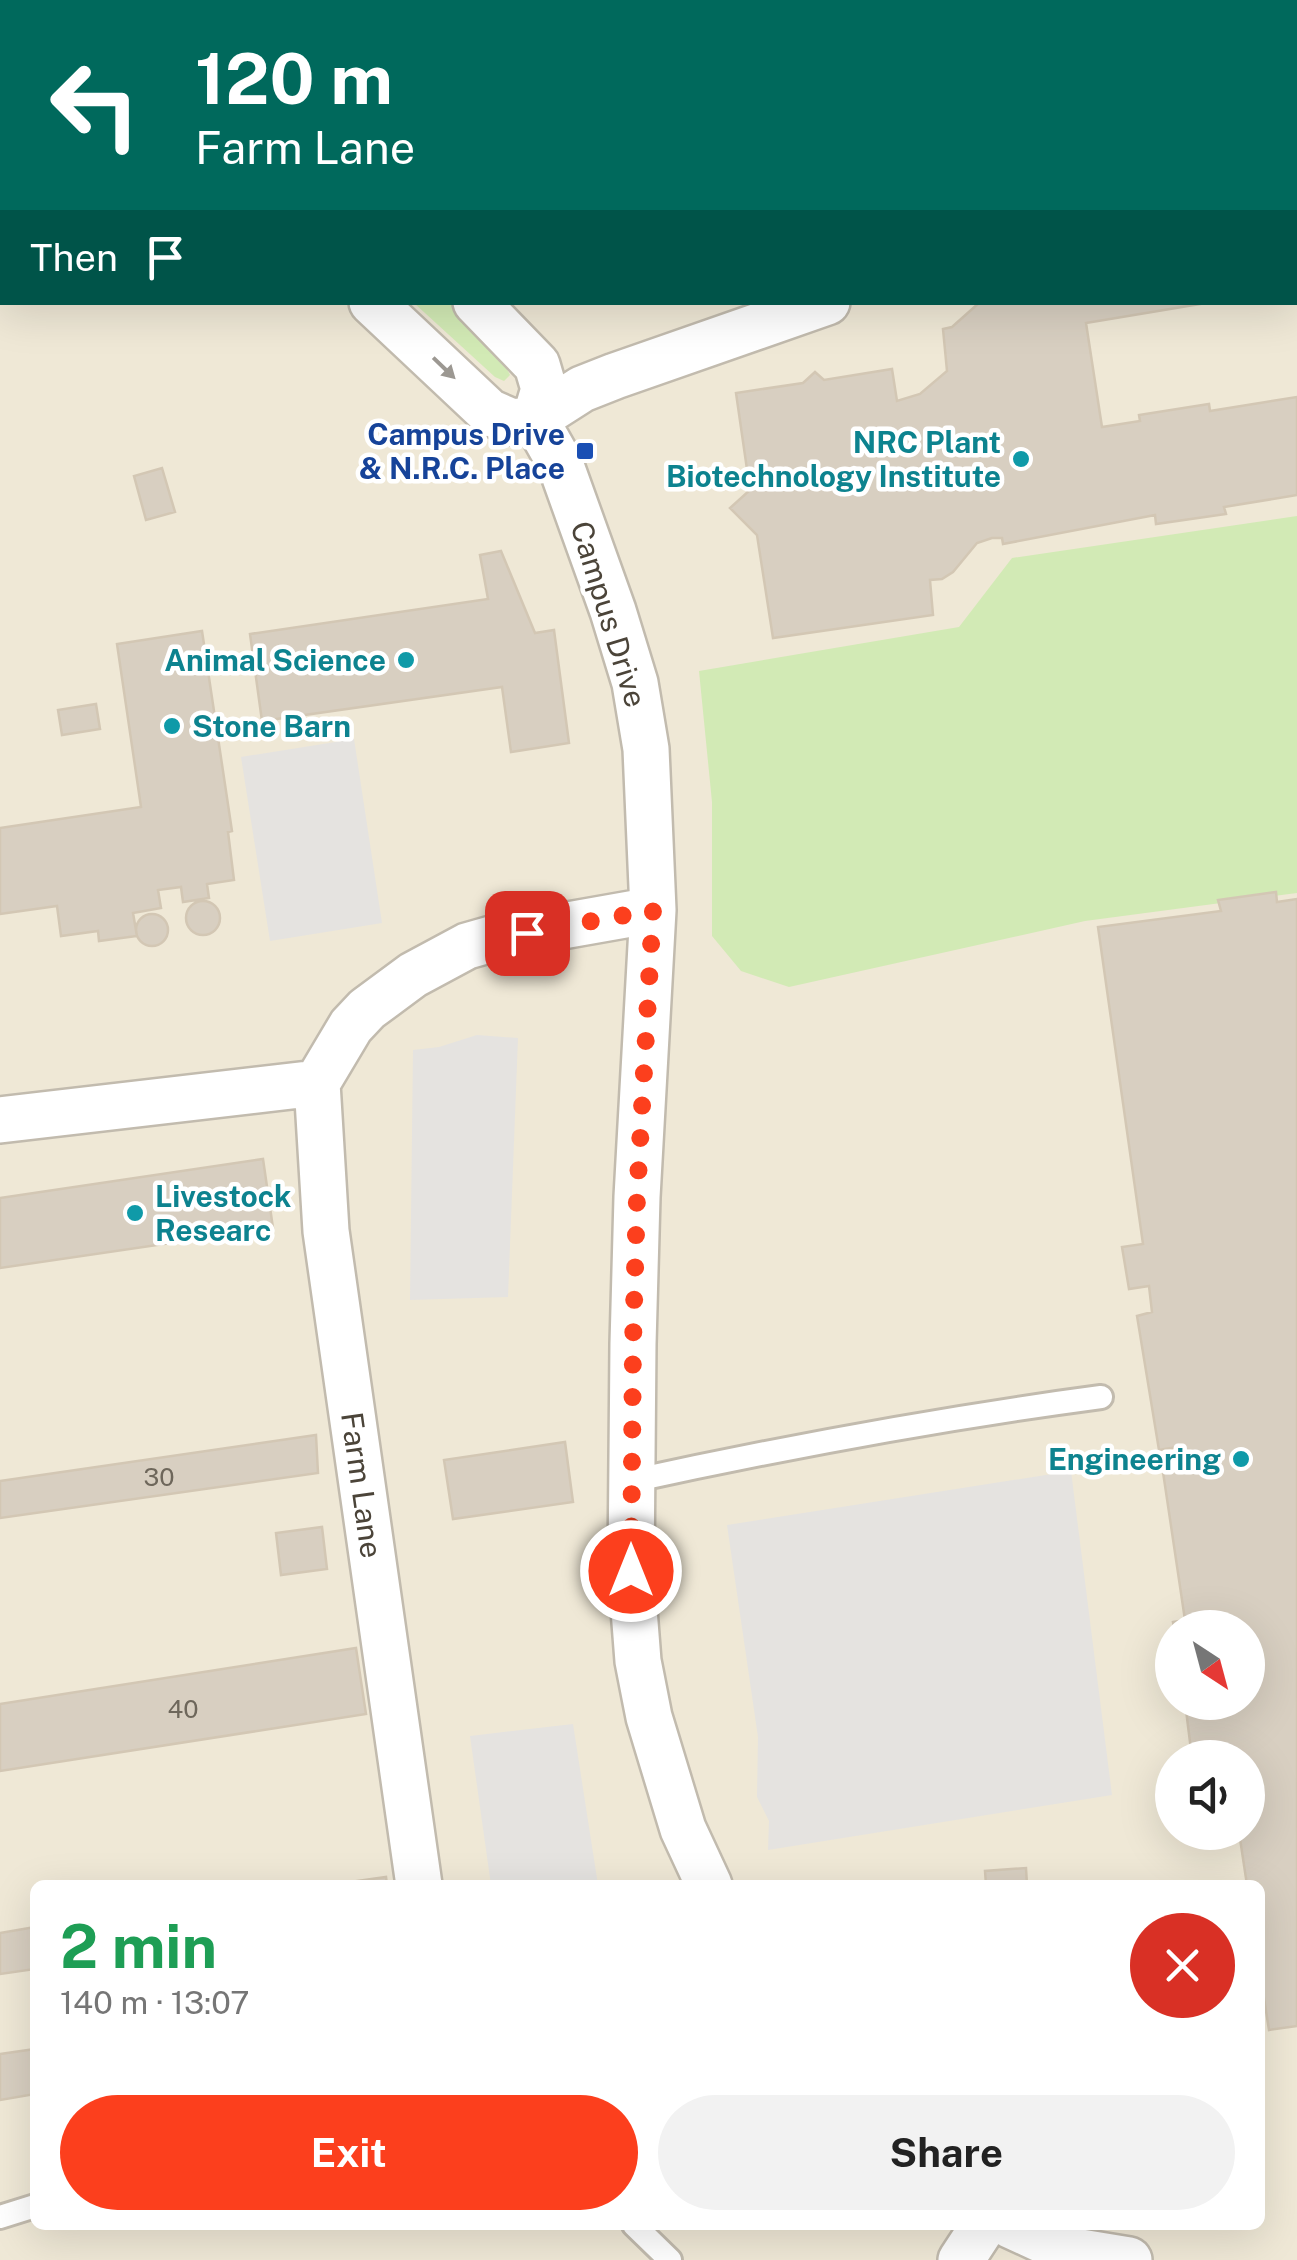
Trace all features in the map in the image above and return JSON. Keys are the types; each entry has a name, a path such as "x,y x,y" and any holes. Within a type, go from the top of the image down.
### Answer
{"street":[{"path":"375,305 489,412 512,422 535,418 582,389 819,305"},
{"path":"479,305 536,365 544,389 535,418"},
{"name":"Campus Drive","path":"535,418 560,463 613,611 635,683 646,749 653,910 637,1197 631,1571 638,1661 664,1773 682,1829 707,1880"},
{"path":"0,1120 317,1083 351,1026 367,1010 412,975 467,946 653,910"},
{"name":"Farm Lane","path":"317,1083 326,1231 418,1880"},
{"path":"961,2260 981,2230"},
{"path":"1018,2230 1058,2255 1130,2260"}],"lane":[{"path":"631,1481 782,1449 1101,1398"},
{"path":"0,2218 30,2208"},
{"path":"639,2230 670,2260"}],"shaded area":[{"path":"0,305 1297,305 1297,2260 0,2260"},
{"path":"354,739 382,923 270,941 241,757"},
{"path":"477,1035 518,1038 508,1297 410,1300 413,1050 439,1047"},
{"path":"1071,1471 1112,1795 768,1850 769,1821 757,1797 758,1737 727,1525"},
{"path":"573,1724 597,1880 490,1880 470,1736"}],"green space":[{"path":"416,305 454,305 501,357 510,375 504,381"},
{"path":"1297,516 1297,893 1085,921 789,987 741,971 712,936 712,802 699,671 959,627 1012,558"}],"building":[{"name":"NRC Plant Biotechnology Institute","path":"977,305 1194,305 1086,323 1102,427 1140,421 1139,415 1209,404 1210,411 1297,397 1297,495 1224,507 1226,514 1156,524 1155,515 1003,544 1002,538 992,538 977,543 953,572 930,580 933,615 773,638 757,535 730,508 750,490 736,393 803,383 815,372 824,380 892,369 897,401 920,394 947,371 943,329 952,327"},
{"path":"162,468 175,512 146,520 134,476"},
{"name":"Animal Science","path":"501,551 535,633 554,630 569,743 511,752 502,687 262,721 250,634 488,599 480,555"},
{"name":"Stone Barn","path":"202,631 232,831 228,832 234,880 207,884 209,898 183,902 181,887 158,890 161,908 133,913 137,936 99,941 98,931 61,936 57,906 0,914 0,828 141,807 117,644"},
{"path":"96,704 100,729 62,735 58,710"},
{"name":"Engineering","path":"1276,892 1277,902 1297,899 1297,2026 1269,2030 1265,2005 1265,1880 1246,1880 1242,1850 1265,1850 1265,1740 1190,1740 1187,1720 1265,1720 1265,1610 1184,1610 1163,1472 1186,1469 1183,1446 1159,1450 1137,1316 1152,1312 1149,1286 1129,1289 1122,1247 1143,1244 1098,927 1221,911 1218,900"},
{"path":"203,901 215,906 220,918 215,930 203,935 191,930 186,918 191,906"},
{"path":"152,914 163,919 168,930 163,941 152,946 141,941 136,930 141,919"},
{"name":"Livestock Researc","path":"263,1159 273,1228 0,1268 0,1198"},
{"path":"316,1435 318,1473 0,1518 0,1481"},
{"path":"565,1442 573,1502 453,1519 444,1460"},
{"path":"322,1527 327,1569 281,1575 276,1533"},
{"path":"356,1648 366,1714 0,1771 0,1704"},
{"path":"1026,1868 1027,1880 986,1880 985,1871"},
{"path":"30,1928 30,1970 0,1974 0,1933"},
{"path":"30,2050 30,2095 0,2100 0,2054"}],"place":[{"name":"Campus Drive & N.R.C. Place","path":"585,451"},
{"name":"NRC Plant Biotechnology Institute","path":"1021,459"},
{"name":"Animal Science","path":"406,660"},
{"name":"Stone Barn","path":"172,726"},
{"name":"Livestock Researc","path":"135,1213"},
{"name":"Engineering","path":"1241,1459"}],"route":[{"path":"527,933 653,910 637,1197 631,1571"}]}
